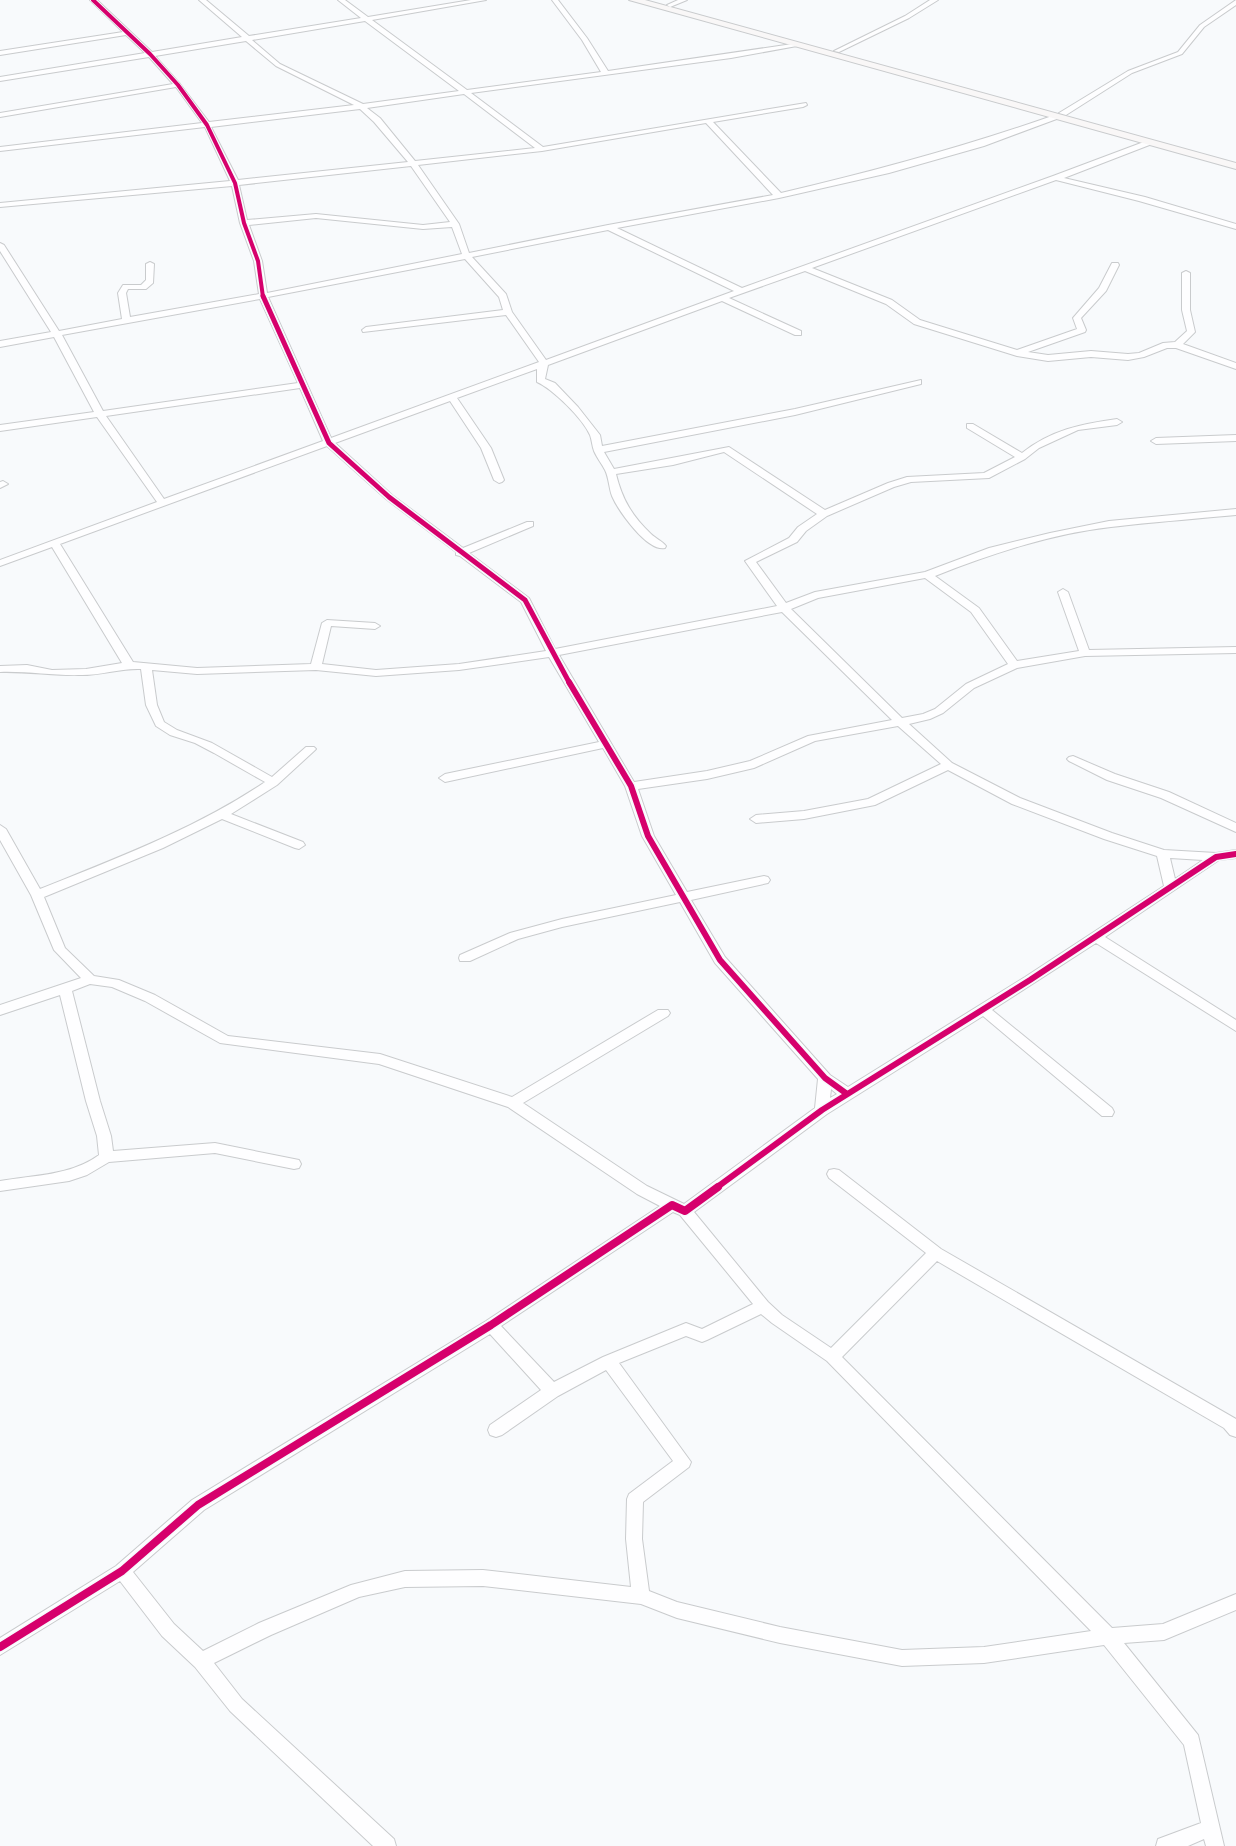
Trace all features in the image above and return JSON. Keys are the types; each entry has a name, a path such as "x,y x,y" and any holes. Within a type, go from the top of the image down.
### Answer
{"street":[{"path":"93,0 150,54 178,86 207,125 236,183 244,223 258,261 263,296 329,443 389,497 460,553 525,600 552,653 631,786 648,836 682,898 720,960 824,1078 848,1094"},
{"path":"202,0 278,65 360,105 377,120 413,163 455,224 466,255 503,296 508,312 544,363"},
{"path":"341,0 542,149"},
{"path":"0,79 150,54 250,40 483,0"},
{"path":"555,0 585,39 605,72"},
{"path":"634,0 1013,101"},
{"path":"651,0 837,50 1236,166"},
{"path":"670,5 684,0"},
{"path":"837,50 907,17 934,0"},
{"path":"0,344 127,322 779,196 886,171 980,144 1061,115 1117,78 1180,53 1202,26 1236,2"},
{"path":"0,53 128,33"},
{"path":"0,149 360,105 731,56 797,44"},
{"path":"0,116 178,86"},
{"path":"0,205 236,183 542,149 803,105"},
{"path":"1061,115 1236,161"},
{"path":"708,121 779,196"},
{"path":"0,563 804,268 1056,178 1149,142"},
{"path":"1056,178 1142,198 1236,227"},
{"path":"244,223 316,216 423,227 455,224"},
{"path":"608,228 742,291"},
{"path":"0,245 56,334 100,414 162,503"},
{"path":"127,322 122,293 126,287 143,288 150,281 150,264"},
{"path":"1017,353 1082,330 1077,318 1103,289 1115,265"},
{"path":"804,268 890,302 917,322 1017,353 1048,358 1091,354 1128,357 1141,355 1166,345 1177,345 1236,366"},
{"path":"1177,345 1191,332 1186,310 1186,272"},
{"path":"722,298 798,333"},
{"path":"366,330 508,312"},
{"path":"544,363 540,380 552,385 575,409 595,435 598,450 611,472 616,494 624,511 648,537 661,546"},
{"path":"598,450 785,414 918,382"},
{"path":"0,428 304,385"},
{"path":"452,397 486,448 499,480"},
{"path":"1117,422 1076,428 1036,446 1022,457 986,476 910,479 824,514 802,529 793,540 750,561 766,586 784,608 899,721 927,744 948,765 1016,801 1163,854 1216,857 1236,854"},
{"path":"970,426 1022,457"},
{"path":"1156,441 1236,438"},
{"path":"611,472 672,462 726,449 824,514"},
{"path":"0,669 27,668 52,673 86,672 129,665 197,671 316,667 376,673 459,667 552,653 784,608 815,595 927,575 993,550 1109,524 1236,512"},
{"path":"460,553 530,524"},
{"path":"54,543 129,665"},
{"path":"927,575 976,610 1014,665"},
{"path":"1063,592 1085,653"},
{"path":"316,667 327,624 375,626"},
{"path":"631,786 707,775 754,764 812,738 926,717 939,711 970,686 1014,665 1085,653 1171,653 1230,650 1236,661"},
{"path":"146,668 153,711 160,724 171,732 198,741 229,756 273,782"},
{"path":"445,778 607,744"},
{"path":"37,895 168,841 222,815 273,782 310,749"},
{"path":"1073,758 1111,777 1165,795 1236,828"},
{"path":"756,819 804,815 871,802 948,765"},
{"path":"222,815 299,846"},
{"path":"0,829 37,895 60,950 90,980"},
{"path":"1163,854 1170,886"},
{"path":"0,1647 122,1571 198,1505 679,1208 822,1110 1096,937 1216,857"},
{"path":"465,958 514,936 562,923 764,880"},
{"path":"1096,937 1236,1026"},
{"path":"0,1010 90,980 114,984 150,998 225,1040 380,1059 513,1103 642,1190 679,1208 763,1306 777,1319 832,1357 1108,1636 1192,1741 1215,1846"},
{"path":"65,988 81,1042 94,1102 106,1143 106,1157"},
{"path":"983,1009 1107,1112"},
{"path":"513,1103 663,1012"},
{"path":"822,1110 824,1078"},
{"path":"0,1186 78,1174 92,1168 106,1157 215,1148 294,1164"},
{"path":"834,1174 936,1253 1230,1422 1236,1430"},
{"path":"832,1357 936,1253"},
{"path":"496,1430 552,1391 608,1361 686,1329 702,1336 763,1306"},
{"path":"491,1325 552,1391"},
{"path":"608,1361 683,1462 635,1500 634,1539 641,1596"},
{"path":"122,1571 168,1630 201,1661 236,1705 387,1846"},
{"path":"201,1661 265,1628 357,1590 405,1579 483,1578 641,1596 677,1610 780,1635 902,1658 984,1655 1108,1636 1164,1632 1236,1602"},
{"path":"1165,1846 1210,1828"}],"cycle path":[{"path":"93,0 150,54 178,85 207,125 235,183 244,223 258,261 263,296 329,443 389,497 525,600 552,653 631,786 648,836 720,960 825,1078 847,1094"},
{"path":"0,1647 122,1571 198,1505 491,1325 672,1205 685,1211 822,1110 1030,980 1216,857 1236,854"}]}
